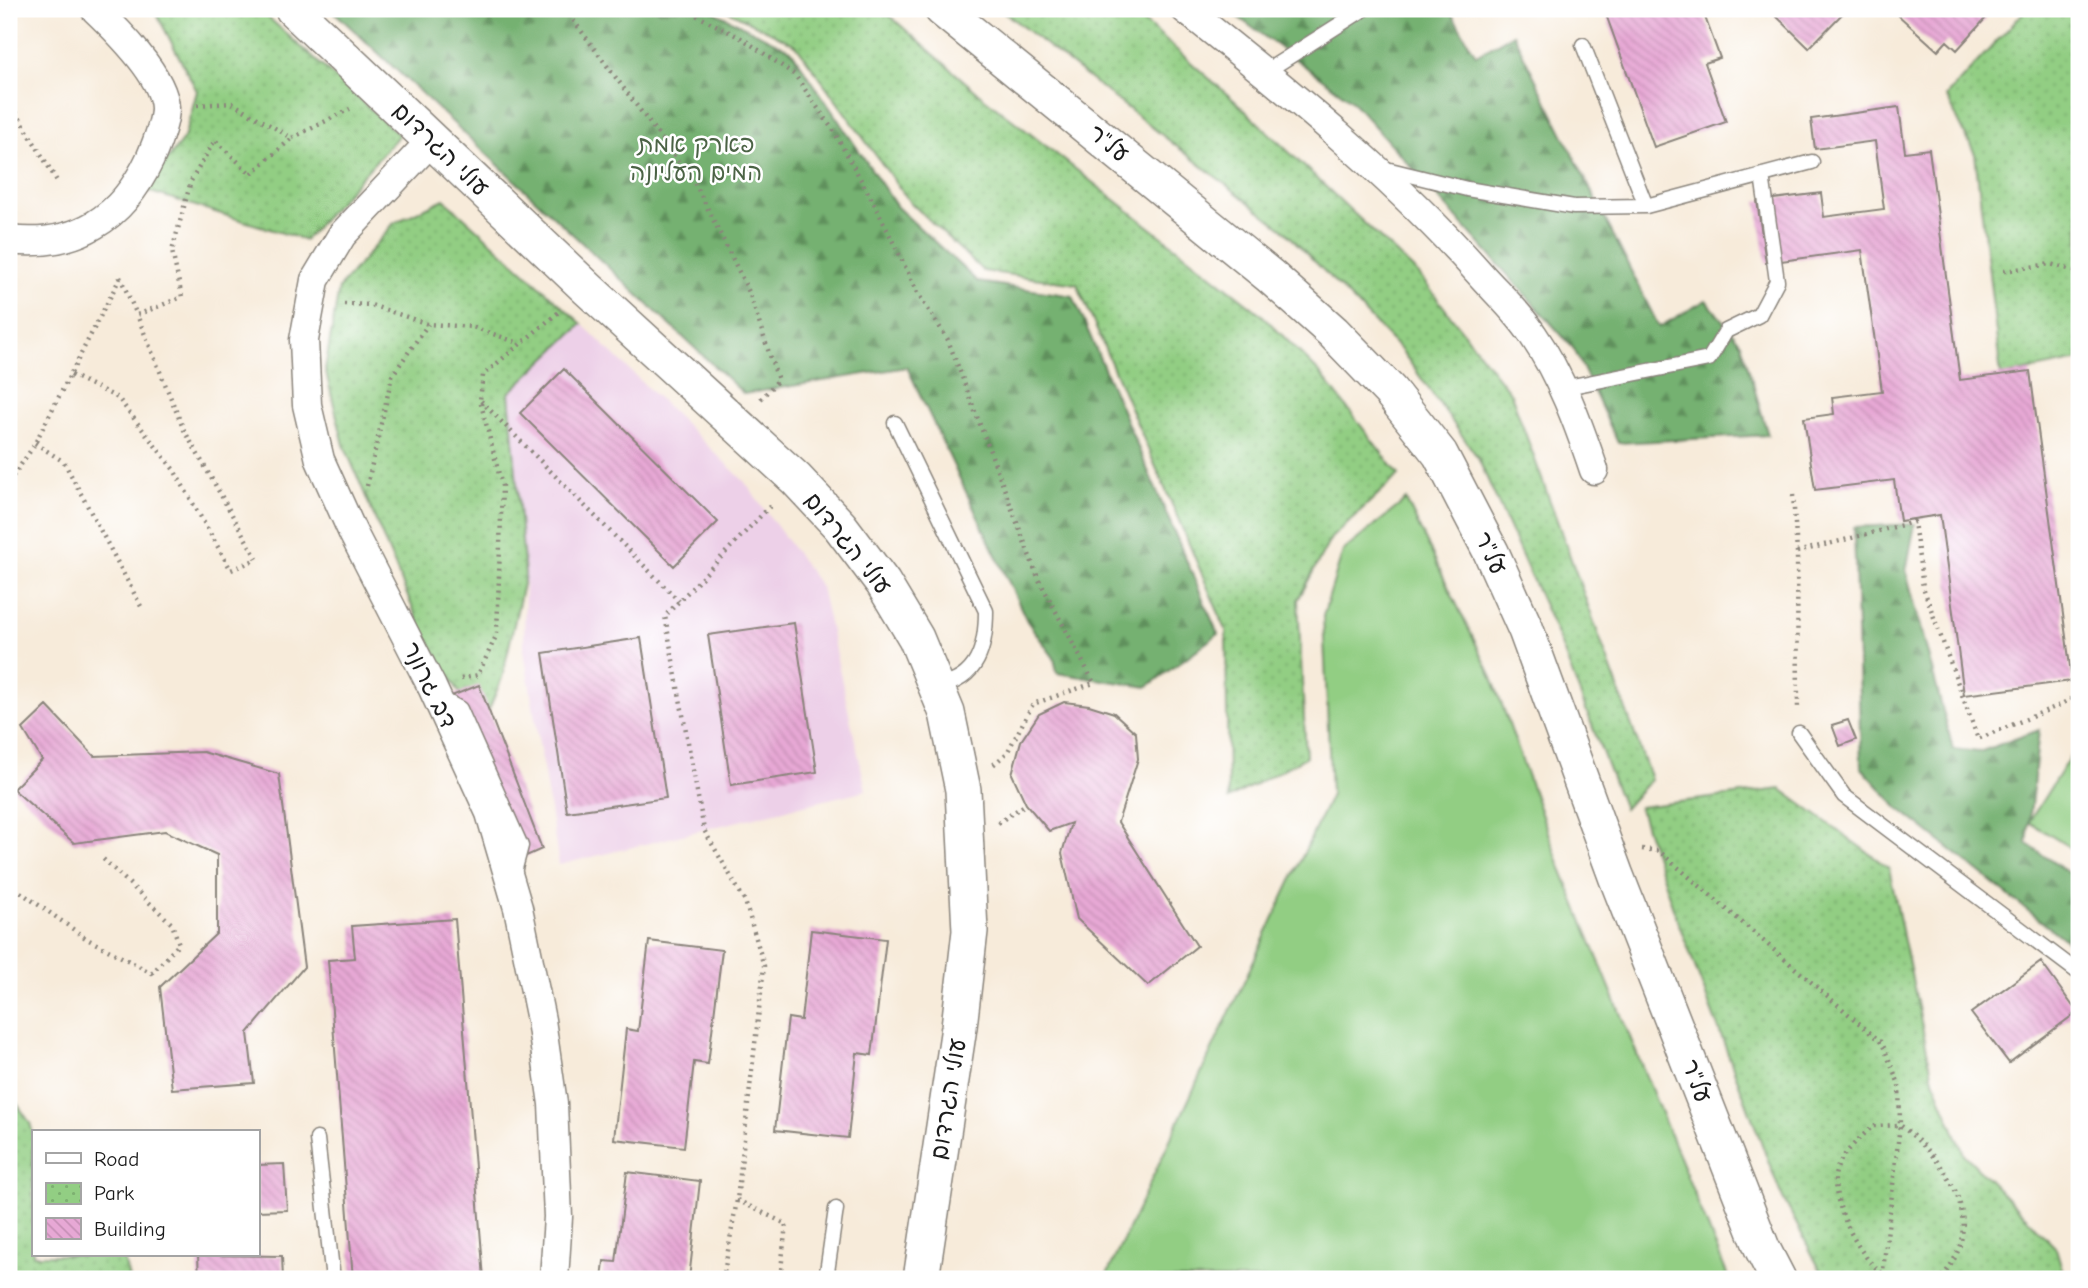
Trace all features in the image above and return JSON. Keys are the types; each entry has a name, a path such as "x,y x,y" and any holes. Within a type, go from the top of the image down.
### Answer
{"street":[{"path":"9,240 61,239 102,222 137,188 155,146 165,107 152,73 122,35 94,9"},
{"name":"עולי הגרדום","path":"293,9 588,289 796,479 840,526 883,583 916,638 947,713 963,790 970,930 959,1027 921,1279"},
{"name":"על\"ר","path":"942,9 1270,276 1333,332 1390,391 1440,454 1491,552 1526,630 1605,844 1752,1223 1778,1279"},
{"path":"1185,9 1265,72 1370,165 1451,242 1532,332 1562,388 1594,470"},
{"name":"דב גרונר","path":"432,140 342,235 315,280 304,340 307,405 320,460 353,533 434,691 490,813 510,884 541,1020 554,1104 558,1217 554,1279"}],"lane":[{"path":"1265,72 1364,9"},
{"path":"1583,45 1646,206"},
{"path":"1370,165 1467,189 1574,207 1646,206 1812,162"},
{"path":"1562,388 1709,359 1726,331 1759,315 1777,281 1762,175"},
{"path":"895,423 986,611 986,636 976,663 958,683 936,686"},
{"path":"1798,733 1844,796 2079,972"},
{"path":"317,1139 332,1279"},
{"path":"826,1279 836,1209"}],"path":[{"path":"565,9 697,187 749,292 778,380 737,425"},
{"path":"684,9 743,39 795,75 833,130 875,205 919,295 948,340 1038,578 1094,682 1033,704 1007,753 963,790"},
{"path":"137,315 182,297 172,251 191,181 215,140 251,174 292,138 382,92"},
{"path":"9,100 57,181"},
{"path":"165,107 232,103 292,138"},
{"path":"2004,271 2050,264 2079,272"},
{"path":"9,482 35,443 120,277 183,428 257,559 231,570 174,470 118,398 71,375"},
{"path":"434,691 478,675 497,634 502,486 480,400 483,375 588,289"},
{"path":"311,303 371,305 428,324 473,327 519,343"},
{"path":"353,533 372,467 392,376 428,324"},
{"path":"480,400 679,601"},
{"path":"35,443 64,462 143,610"},
{"path":"723,1279 737,1200 764,966 745,901 704,830 665,616 796,479"},
{"path":"1793,495 1797,552 1798,733"},
{"path":"1797,552 1914,522 1923,587 1978,738 2060,705 2079,694"},
{"path":"1605,844 1659,851 1882,1043 1899,1084 1900,1125 1881,1278"},
{"path":"9,884 87,939 152,973 179,944 172,924 100,856"},
{"path":"1894,1279 1881,1278 1860,1250 1840,1207 1835,1176 1849,1149 1872,1126 1900,1125 1940,1161 1962,1210 1965,1232 1960,1253 1940,1279"},
{"path":"737,1200 786,1224 780,1279"},
{"path":"9,1276 37,1279"}],"shaded area":[{"path":"582,324 744,481 821,587 866,790 559,865 524,651 525,575 509,393"}],"green space":[{"path":"154,9 259,9 399,135 305,240 144,190 184,138 197,91"},
{"name":"פארק אמת המים העליונה","path":"331,9 709,9 791,50 897,207 978,282 1073,296 1218,634 1147,687 1057,673 1054,658 1027,621 907,367 744,394"},
{"path":"724,9 882,9 978,93 1261,314 1320,373 1399,475 1331,538 1298,600 1306,757 1228,799 1226,630 1077,284 983,271 909,201 796,45"},
{"path":"1000,9 1130,9 1236,102 1419,275 1511,394 1651,779 1624,809 1558,637 1478,458 1401,350 1283,229"},
{"path":"1227,9 1449,9 1476,55 1513,34 1659,327 1706,300 1741,343 1768,435 1618,443 1574,349 1351,100"},
{"path":"2016,9 2079,9 2079,360 2001,376 1975,154 1946,96 2023,13"},
{"path":"444,199 582,324 509,393 525,575 502,678 481,729 421,628 344,445 325,369 339,288 394,223"},
{"path":"1406,500 1492,677 1560,866 1729,1279 1105,1279 1331,795 1323,616 1343,551"},
{"path":"1915,524 1906,571 1953,749 1979,752 2039,730 2027,844 2079,880 2079,951 1898,808 1861,767 1854,527"},
{"path":"2079,742 2079,853 2029,822"},
{"path":"1781,789 1889,868 1933,1079 1964,1154 2056,1248 2065,1279 1825,1279 1780,1192 1674,911 1639,807"},
{"path":"9,1092 32,1130 32,1256 123,1256 129,1279 9,1279"}],"building":[{"path":"1604,9 1702,9 1720,58 1705,63 1726,122 1654,147"},
{"path":"1769,9 1847,9 1809,48"},
{"path":"1904,9 1949,9 1957,15 1962,9 1974,9 1985,19 1957,50 1947,41 1938,51 1898,15"},
{"path":"1899,107 1905,152 1929,149 1960,380 2030,371 2072,681 1964,695 1940,515 1900,521 1894,480 1815,490 1804,418 1834,414 1832,397 1882,391 1862,250 1766,263 1757,201 1821,193 1824,217 1884,209 1875,141 1815,149 1811,119"},
{"path":"564,369 718,522 674,566 520,413"},
{"path":"794,623 817,772 731,785 708,635"},
{"path":"641,638 666,798 567,812 543,653"},
{"path":"479,685 542,849 513,862 444,699"},
{"path":"1064,702 1089,705 1114,713 1136,733 1138,759 1118,822 1197,946 1148,986 1077,919 1062,853 1071,823 1049,831 1026,804 1012,774 1021,741 1039,714"},
{"path":"47,706 94,756 203,752 279,774 304,967 248,1033 254,1083 172,1089 160,987 217,933 217,855 165,831 74,843 13,789 42,760 23,729"},
{"path":"1848,720 1856,740 1840,746 1832,725"},
{"path":"455,919 484,1279 353,1279 328,960 355,958 352,926"},
{"path":"811,930 886,939 872,1055 857,1053 848,1138 775,1130 788,1018 801,1020"},
{"path":"649,941 722,950 708,1064 694,1062 684,1147 614,1139 626,1029 638,1031"},
{"path":"2041,962 2077,1012 2009,1063 1971,1013"},
{"path":"284,1164 287,1210 259,1211 259,1165"},
{"path":"627,1172 700,1181 689,1279 602,1279 604,1261 616,1262"},
{"path":"198,1256 282,1256 283,1279 199,1279"}]}
